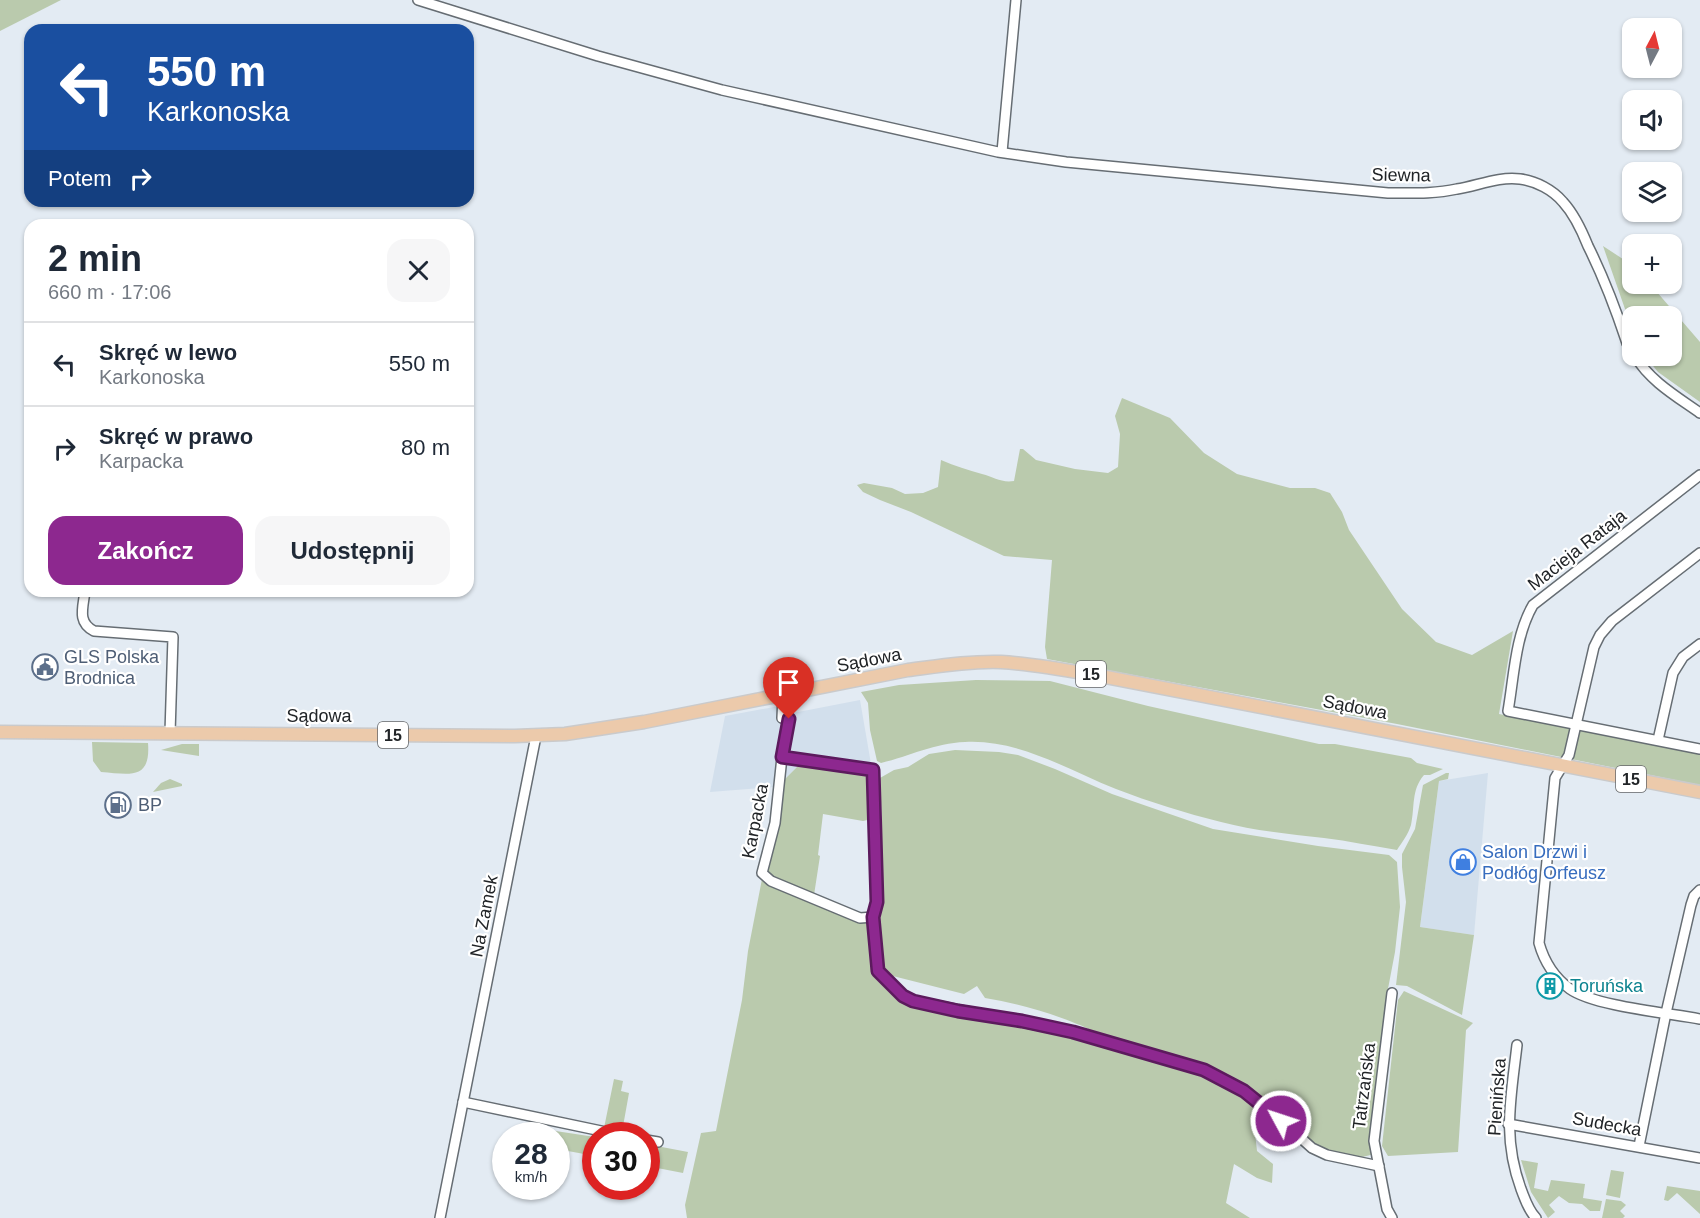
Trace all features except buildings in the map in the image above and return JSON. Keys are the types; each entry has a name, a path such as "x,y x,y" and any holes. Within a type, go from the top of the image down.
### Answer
{"main road":[{"name":"Sądowa","path":"0,732 536,736 644,722 908,670 975,662 1028,665 1106,677 1700,792"}],"street":[{"name":"Siewna","path":"418,0 598,56 711,87 1002,152 1066,162 1389,193 1436,192 1505,179 1520,179 1536,183 1550,190 1564,202 1581,229 1606,282 1622,328"},
{"path":"1002,152 1016,0"},
{"path":"1641,366 1656,381 1700,413"},
{"name":"Macieja Rataja","path":"1576,725 1508,711 1527,616 1533,606 1700,475"},
{"path":"1700,553 1612,621 1594,646 1569,755 1555,778 1539,944 1544,958 1555,975 1570,989 1593,1000 1700,1019"},
{"path":"84,597 82,621 86,627 94,631 173,637 170,733"},
{"path":"1658,740 1673,673 1683,657 1700,644"},
{"name":"Karpacka","path":"783,695 782,718 789,719 782,757 775,823 762,873 771,881 860,918 873,917"},
{"path":"1576,725 1700,749"},
{"name":"Na Zamek","path":"440,1218 536,736"},
{"path":"782,757 873,770 877,902 873,917 878,971 903,996 913,1001 958,1011 1073,1032 1204,1070 1244,1091 1271,1111 1312,1148 1327,1155 1379,1166"},
{"path":"1639,1146 1691,905 1694,896 1700,890"},
{"name":"Tatrzańska","path":"1392,993 1374,1141 1388,1209 1392,1218"},
{"name":"Pienińska","path":"1517,1045 1508,1124 1513,1166 1530,1212 1536,1218"},
{"path":"463,1102 582,1127"},
{"name":"Sudecka","path":"1508,1124 1700,1158"}],"shaded area":[{"path":"860,700 871,764 861,762 856,770 799,765 774,787 710,792 725,716 790,704 793,713"},
{"path":"1488,773 1474,935 1420,927 1439,781"}],"green space":[{"path":"0,0 61,0 0,31"},
{"path":"1603,246 1622,258 1622,294 1659,294 1669,306 1624,306"},
{"path":"1682,321 1700,342 1700,402 1653,366 1682,366"},
{"path":"1122,398 1170,418 1204,453 1237,474 1290,488 1315,488 1330,493 1342,512 1349,530 1402,609 1436,642 1472,655 1513,631 1499,714 1700,754 1700,785 1397,724 1047,659 1045,647 1052,560 1004,556 863,492 857,485 864,483 892,488 905,494 923,493 938,487 941,460 1001,480 1014,481 1020,449 1036,460 1075,469 1108,473 1118,467 1120,434 1115,416"},
{"path":"976,680 1050,681 1148,706 1319,744 1335,744 1411,758 1417,763 1443,769 1430,775 1424,775 1420,781 1415,793 1411,825 1397,850 1259,830 1208,819 1129,794 1043,757 1005,745 985,742 954,743 881,763 877,761 870,730 868,703 861,692 899,685"},
{"path":"92,742 148,743 146,764 142,769 129,774 101,772 93,761"},
{"path":"182,744 199,744 199,756 161,750"},
{"path":"955,750 1018,755 1112,794 1213,829 1389,855 1397,862 1400,907 1377,1075 1373,1154 1362,1157 1345,1156 1316,1146 1296,1132 1271,1107 1243,1086 1201,1066 1115,1042 1081,1025 1043,1012 985,998 977,986 964,994 877,972 892,993 912,1003 963,1015 1027,1025 1202,1072 1253,1101 1267,1115 1255,1133 1257,1151 1273,1164 1272,1183 1257,1178 1234,1164 1226,1203 1250,1218 687,1218 685,1205 701,1133 716,1131 742,1000 748,951 762,879 863,922 878,919 881,895 879,862 882,826 880,778 894,770 908,767 929,754"},
{"path":"799,765 856,770 870,778 872,819 863,821 823,814 814,895 801,892 766,874 781,783"},
{"path":"1449,773 1448,779 1439,781 1420,927 1474,935 1462,1015 1407,986 1396,985 1406,902 1402,854 1415,829 1423,785"},
{"path":"170,779 182,786 153,792 161,783"},
{"path":"1404,991 1473,1023 1466,1030 1458,1152 1388,1156 1382,1146 1398,1000"},
{"path":"614,1079 623,1081 621,1091 629,1093 624,1122 605,1122"},
{"path":"570,1133 582,1135 582,1154 570,1151"},
{"path":"660,1147 688,1152 683,1173 660,1169"},
{"path":"1521,1160 1538,1163 1534,1188 1548,1191 1551,1180 1585,1184 1583,1198 1602,1201 1600,1211 1590,1211 1582,1204 1569,1203 1559,1196 1549,1205 1555,1212 1548,1218 1531,1192"},
{"path":"1611,1170 1624,1172 1620,1198 1606,1195"},
{"path":"1667,1186 1700,1191 1700,1214 1677,1193 1668,1201 1664,1200"},
{"path":"1606,1199 1621,1201 1626,1205 1620,1211 1625,1216 1623,1218 1602,1218"}],"place":[{"name":"GLS Polska Brodnica","path":"45,667"},
{"name":"BP","path":"118,805"},
{"name":"Salon Drzwi i Podłóg Orfeusz","path":"1463,862"},
{"name":"Toruńska","path":"1550,986"}],"route":[{"path":"789,719 782,757 873,770 877,902 873,917 878,971 903,996 913,1001 958,1011 1073,1032 1204,1070 1244,1091 1281,1121"}]}
